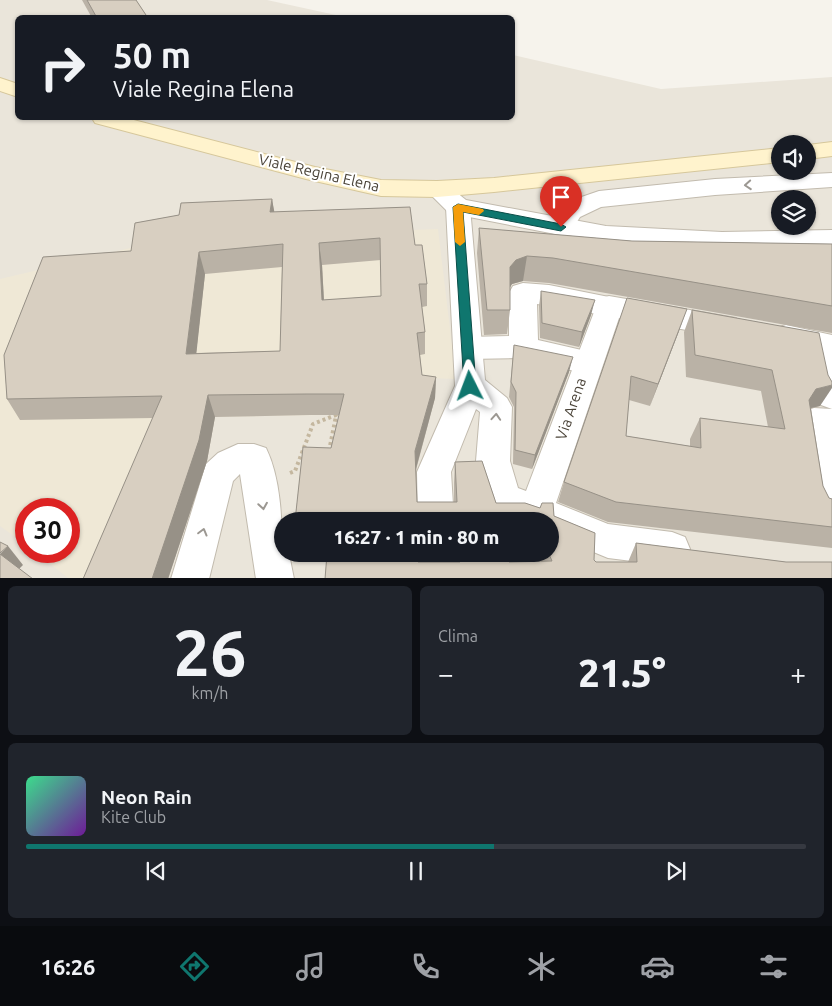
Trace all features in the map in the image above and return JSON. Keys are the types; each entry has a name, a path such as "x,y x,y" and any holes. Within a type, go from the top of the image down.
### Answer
{"main road":[{"path":"0,84 15,90"},
{"name":"Viale Regina Elena","path":"111,120 314,174 381,188 447,198"},
{"path":"816,151 832,149"},
{"path":"447,198 771,156"}],"street":[{"path":"561,227 568,213 584,203 599,199 715,188 832,180"},
{"name":"Viale Regina Elena","path":"447,198 561,227 606,235 722,242 832,238"},
{"path":"436,512 434,472 470,386 468,348 447,198"},
{"path":"524,349 523,293 549,295 819,343 832,396"},
{"name":"Via Arena","path":"517,511 588,362 609,306"},
{"path":"468,348 516,347 588,362"},
{"path":"470,386 496,407 493,461 517,511 608,555 706,553"},
{"path":"827,505 814,421 832,422"},
{"path":"195,574 218,475 229,461 240,456 257,472 275,578"},
{"path":"438,562 438,578"},
{"path":"521,562 526,578"}],"path":[{"path":"328,456 336,407"},
{"path":"257,472 295,471 313,424 336,415"}],"shaded area":[{"path":"0,0 267,0 336,15 15,15 15,120 515,120 515,55 661,89 832,77 832,578 0,578"},
{"path":"438,229 456,379 326,374 320,415 213,417 104,578 68,578 49,563 80,563 80,498 15,498 15,537 0,526 0,279 143,245 274,235"}],"building":[{"path":"87,0 136,0 146,15 95,15"},
{"path":"272,199 270,212 410,207 415,245 422,245 427,284 419,284 425,332 417,333 422,375 436,377 415,451 417,502 457,502 455,462 482,461 496,503 525,503 540,508 542,503 553,503 554,512 296,512 303,447 331,448 344,394 208,395 199,440 152,578 83,578 162,396 7,399 4,355 43,257 131,251 135,223 179,215 181,203","holes":["380,238 381,296 322,300 319,243","283,244 280,351 186,354 199,252"]},
{"path":"479,228 632,241 832,244 832,306 553,258 527,256 516,260 510,267 510,310 487,310"},
{"path":"541,291 595,300 582,332 542,323"},
{"path":"627,298 687,309 658,384 631,376 626,436 701,448 700,418 785,429 772,370 695,355 692,310 819,333 832,385 816,389 809,400 823,486 829,498 832,499 832,527 616,502 564,482"},
{"path":"514,345 573,357 535,455 515,450 516,392 511,382"},
{"path":"559,518 595,533 594,560 596,562 637,562 636,543 786,562 832,562 832,578 325,578 326,562 559,562"},
{"path":"0,542 8,546 0,553"},
{"path":"0,554 32,578 0,578"}],"slow traffic":[{"path":"460,242 458,207 479,211"}],"route":[{"path":"470,386 458,207 561,227"}]}
